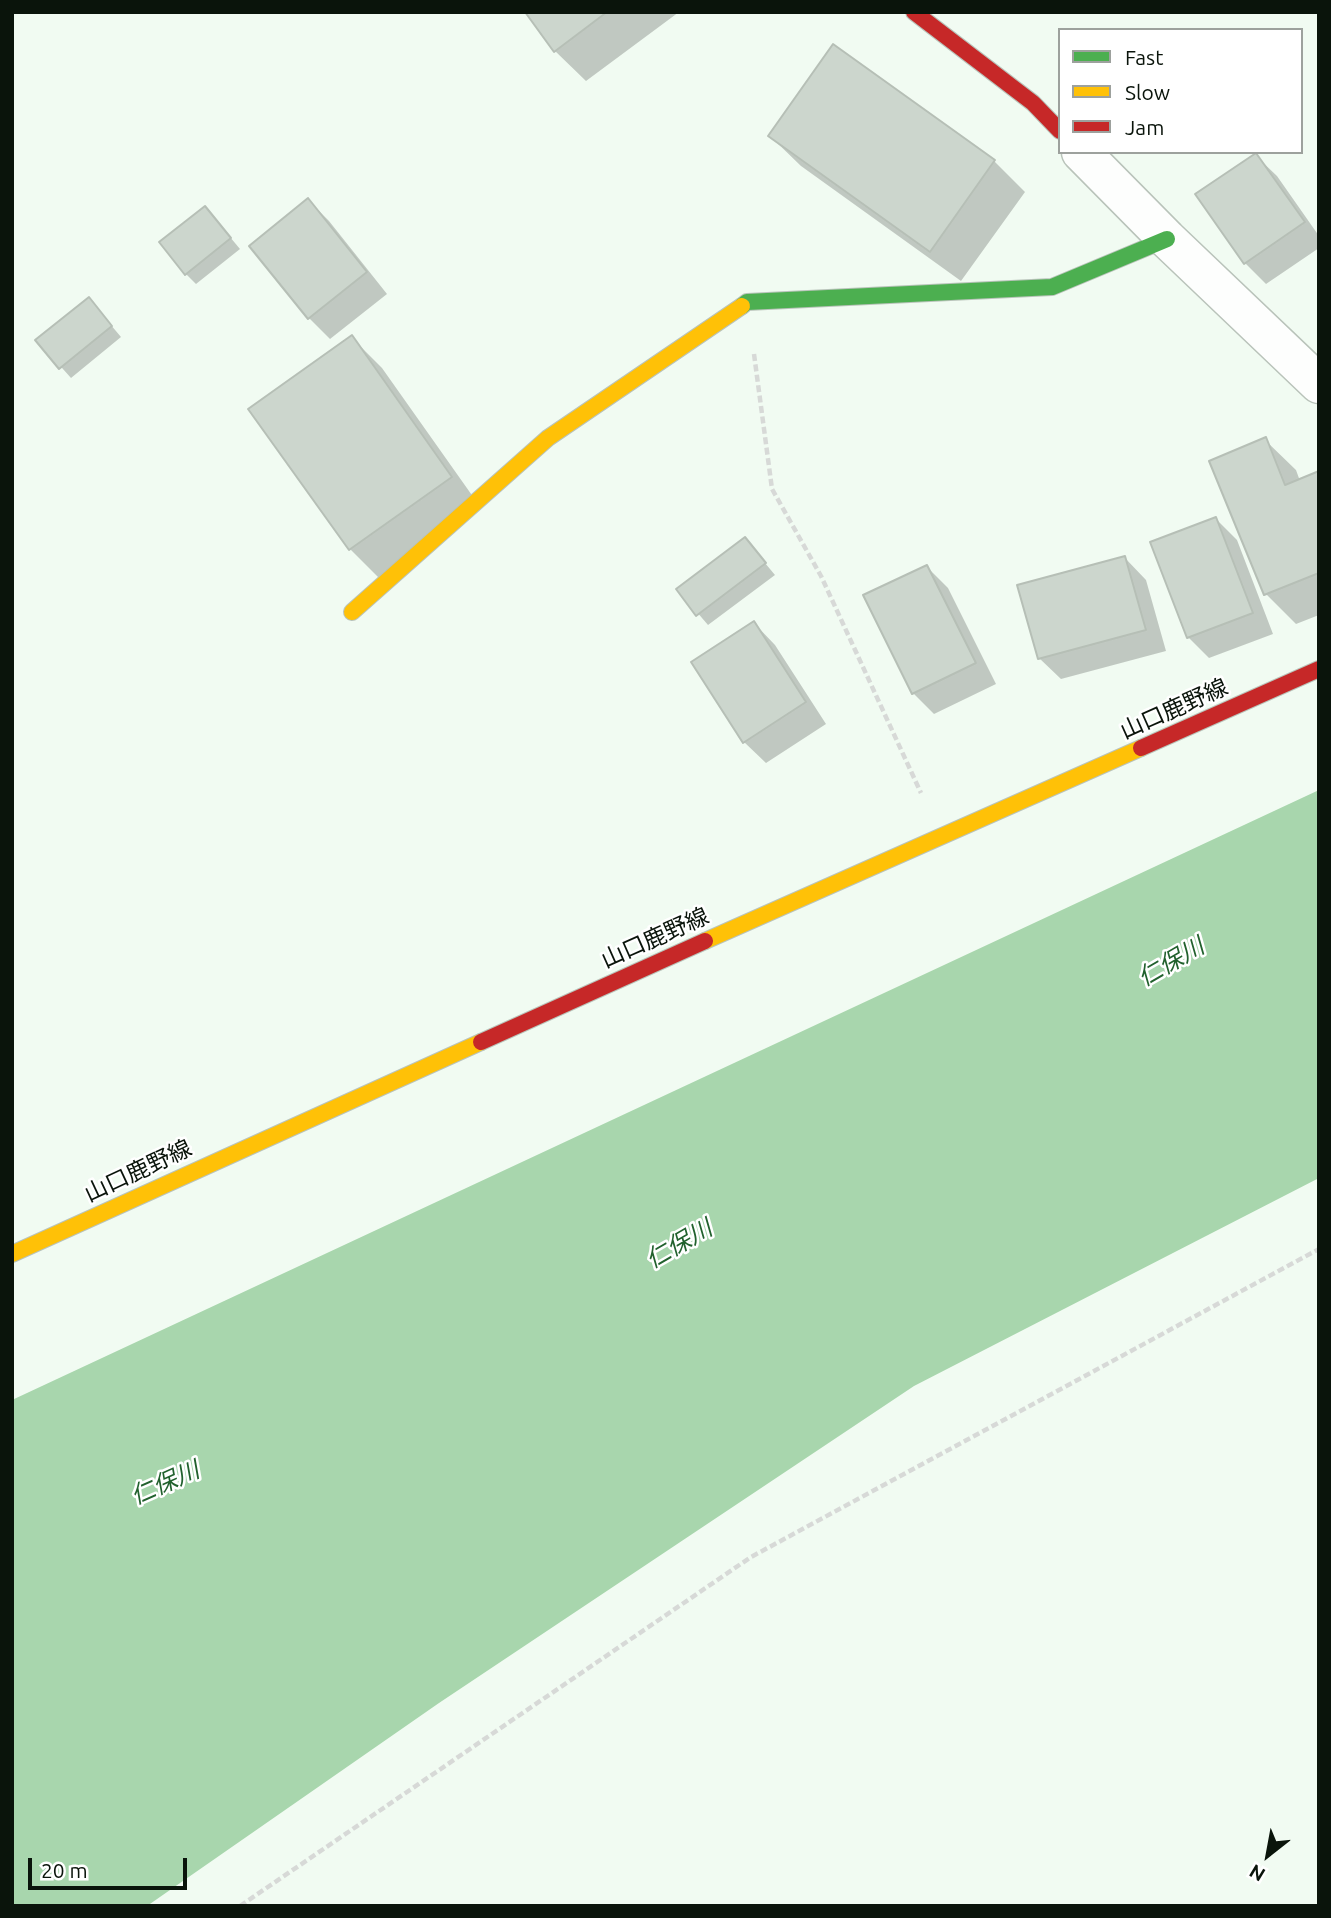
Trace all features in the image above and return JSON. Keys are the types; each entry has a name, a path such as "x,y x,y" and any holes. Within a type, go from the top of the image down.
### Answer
{"main road":[{"path":"914,12 1033,103 1058,129"},
{"path":"352,612 548,438 747,302 1052,287 1167,239"},
{"name":"山口鹿野線","path":"12,1254 302,1121 1319,669"}],"street":[{"path":"1083,154 1167,239 1319,384"}],"path":[{"path":"747,302 772,489 821,576 942,836"},
{"path":"240,1906 751,1558 1319,1249"}],"water":[{"name":"仁保川","path":"1319,790 1319,1178 914,1386 439,1703 147,1906 12,1906 12,1400"}],"building":[{"path":"525,12 607,12 554,52"},
{"path":"833,44 995,160 930,252 768,136"},
{"path":"1257,154 1305,222 1244,264 1195,194"},
{"path":"308,198 367,272 308,319 249,246"},
{"path":"205,206 231,238 185,275 159,242"},
{"path":"89,297 112,326 59,369 35,340"},
{"path":"352,335 452,477 349,550 248,409"},
{"path":"1266,437 1285,485 1319,471 1319,573 1264,595 1209,461"},
{"path":"1216,517 1253,613 1187,638 1150,542"},
{"path":"745,537 766,563 696,616 676,589"},
{"path":"1125,556 1146,630 1038,659 1017,585"},
{"path":"927,565 976,663 912,694 863,595"},
{"path":"754,621 806,702 743,743 691,662"}],"traffic: fast":[{"path":"742,306 747,302 1052,287 1167,239"}],"traffic: slow":[{"path":"352,612 548,438 742,306"},
{"path":"705,941 1141,748"},
{"path":"12,1254 481,1042"}],"traffic: jam":[{"path":"914,12 1033,103 1058,129"},
{"path":"1141,748 1319,669"},
{"path":"481,1042 705,941"}]}
